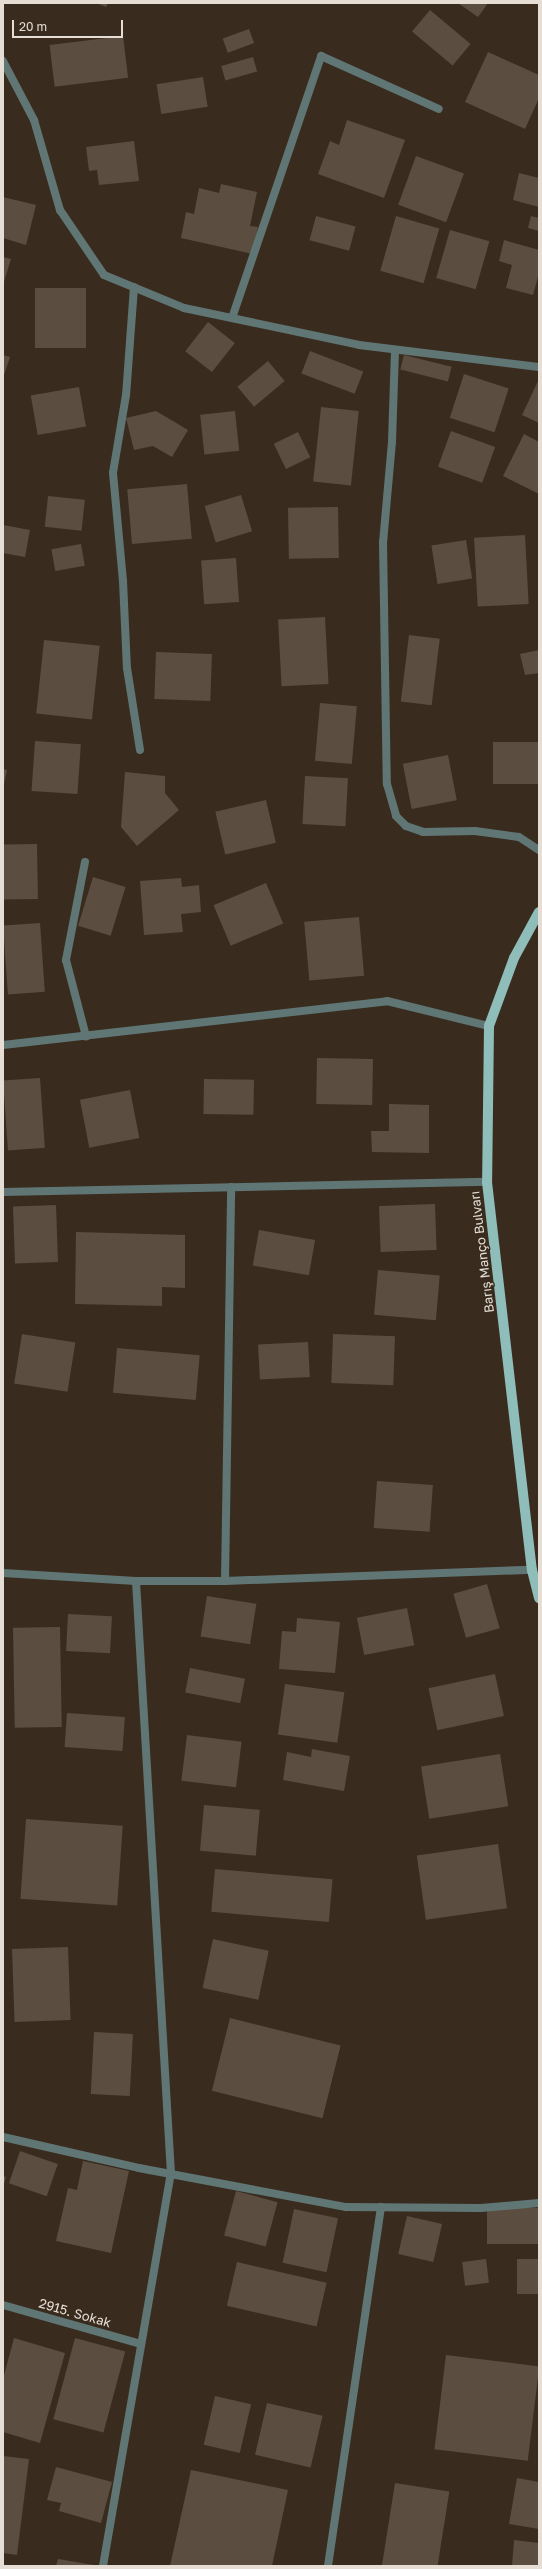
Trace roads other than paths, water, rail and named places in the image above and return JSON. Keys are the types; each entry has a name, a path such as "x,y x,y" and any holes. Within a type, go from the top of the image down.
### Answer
{"main road":[{"name":"Barış Manço Bulvarı","path":"539,912 514,958 488,1026 487,1182 532,1570 539,1598"}],"street":[{"path":"232,318 321,56 439,109"},
{"path":"3,61 34,120 60,210 104,275 184,308 395,350 539,368"},
{"path":"134,287 126,395 113,473 123,581 127,668 140,750"},
{"path":"395,350 392,442 383,542 387,784 396,816 406,826 423,832 476,831 519,837 539,850"},
{"path":"85,862 66,960 86,1036"},
{"path":"3,1045 387,1001 488,1026"},
{"path":"3,1192 487,1182"},
{"path":"225,1581 231,1187"},
{"path":"3,1573 136,1581 225,1581 532,1570"},
{"path":"103,2566 171,2174 136,1581"},
{"path":"3,2137 171,2174 346,2207 481,2208 539,2203"},
{"path":"328,2566 381,2207"},
{"name":"2915. Sokak","path":"3,2305 141,2344"}]}
